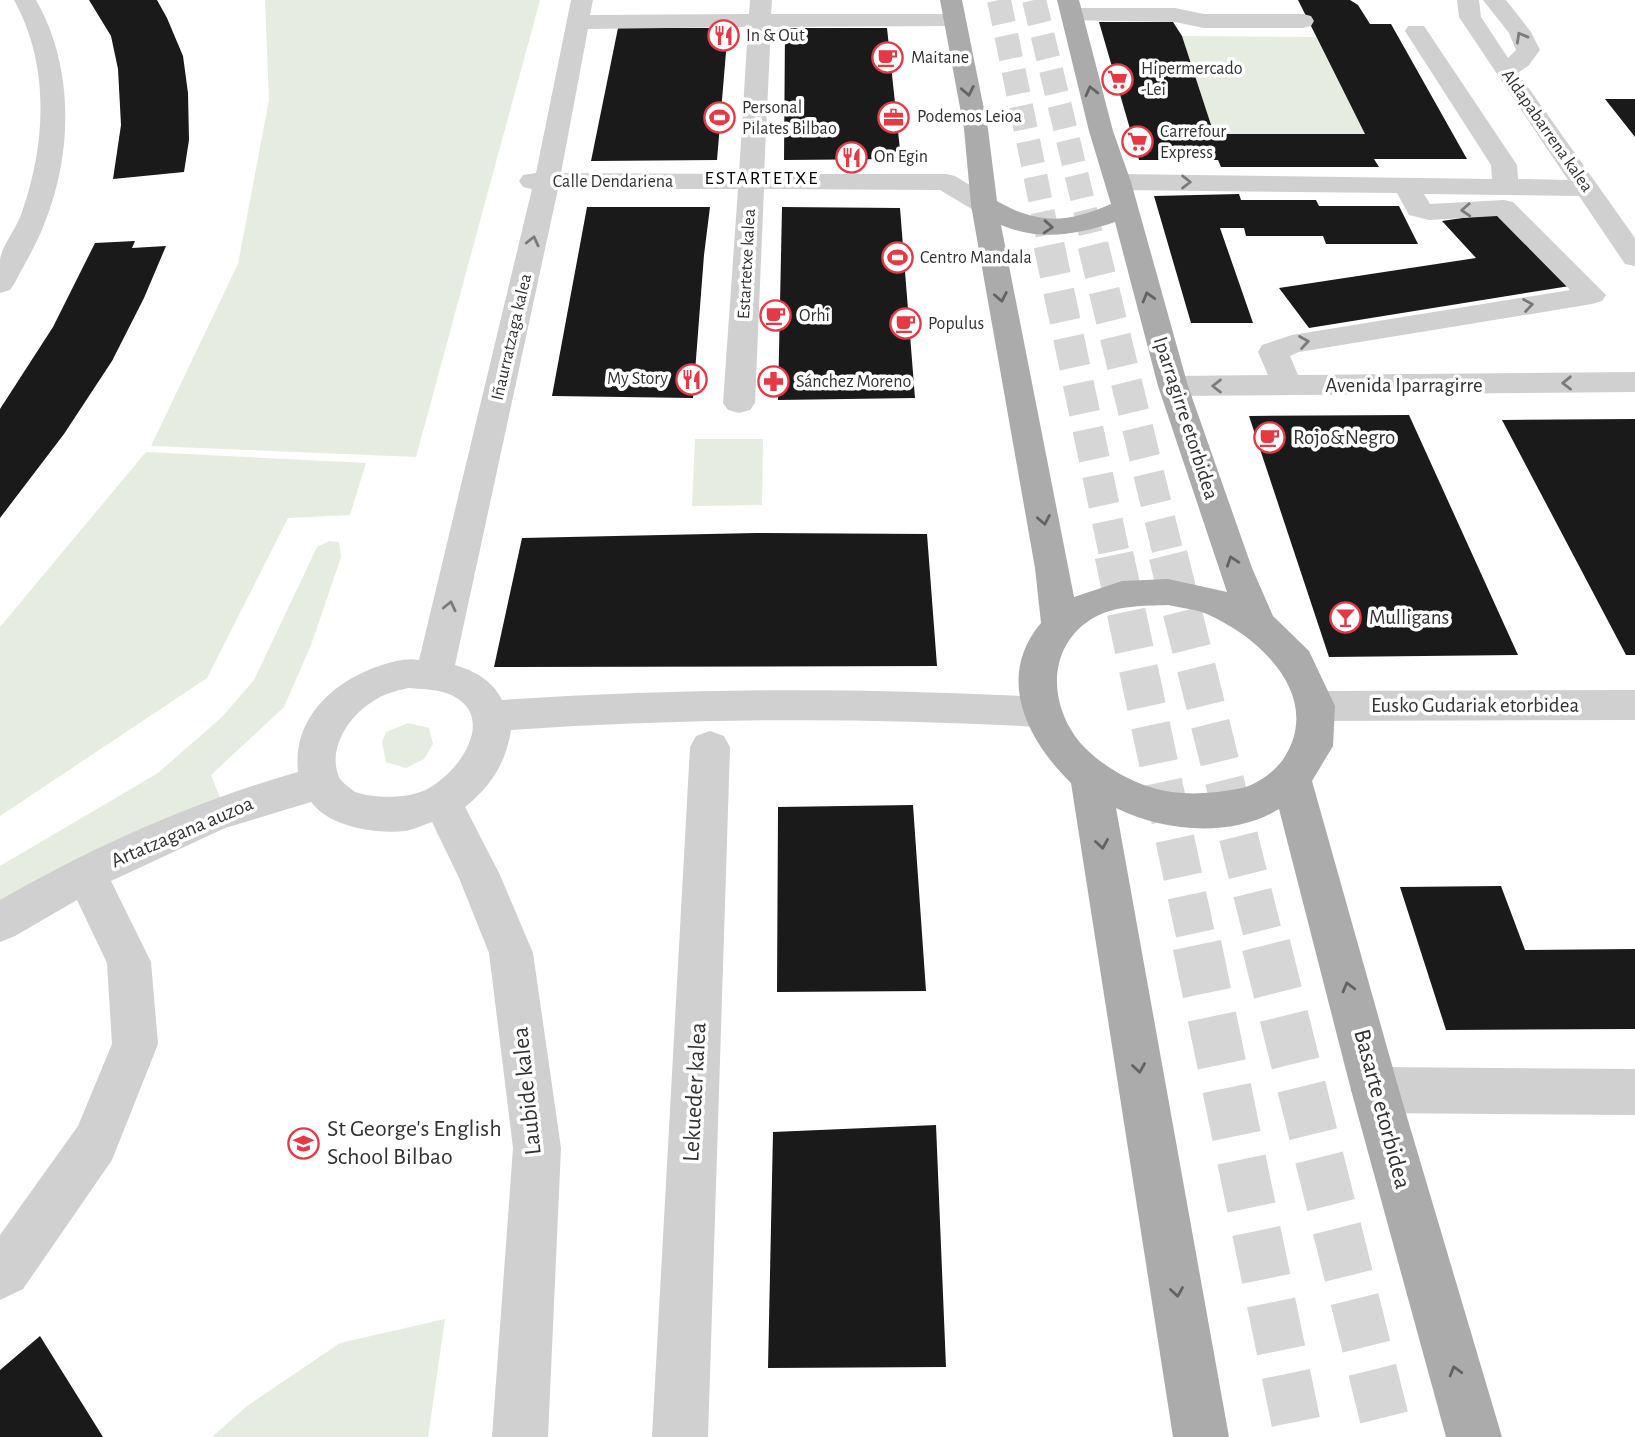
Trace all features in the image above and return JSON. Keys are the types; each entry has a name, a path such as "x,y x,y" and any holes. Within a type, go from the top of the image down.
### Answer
{"main road":[{"name":"Iparragirre etorbidea","path":"1070,8 1101,131 1173,386 1234,568 1258,624"},
{"path":"953,9 976,129 984,205 1053,568 1060,626"},
{"path":"984,205 1015,222 1056,228 1095,222 1121,196"},
{"path":"1168,592 1215,602 1258,624 1296,661 1316,706 1313,746 1292,780 1253,804 1202,812 1147,804 1090,776 1062,749 1041,712 1037,670 1045,644 1060,626 1082,608 1122,594 1168,592"},
{"path":"1090,776 1201,1437"},
{"name":"Basarte etorbidea","path":"1292,780 1474,1437"}],"street":[{"path":"0,284 36,211 52,131 51,64 32,9 25,0"},
{"path":"1190,0 1248,0"},
{"name":"Aldapabarrena kalea","path":"1468,0 1470,17 1505,71 1633,253"},
{"path":"1494,0 1520,32 1528,50 1521,60 1505,71"},
{"path":"760,8 897,5"},
{"name":"Estartetxe kalea","path":"739,403 760,8"},
{"path":"1070,8 1175,15 1204,21 1303,20"},
{"path":"580,9 953,9"},
{"name":"Iñaurratzaga kalea","path":"435,673 539,181 580,9"},
{"path":"1416,31 1504,165 1505,188"},
{"path":"979,162 946,182 984,205"},
{"name":"Calle Dendariena","path":"539,181 946,182"},
{"path":"1287,385 1273,352 1292,344 1592,295 1504,208 1429,212 1418,209 1406,185"},
{"path":"1121,196 1406,185 1587,188"},
{"name":"Avenida Iparragirre","path":"1173,386 1635,382"},
{"path":"408,673 435,673 461,681 481,695 492,716 493,739 485,762 467,785 442,802 414,813 386,816 358,812 336,801 321,782 315,760 319,736 333,713 354,694 380,680 408,673"},
{"path":"492,716 765,704 961,706 1041,712"},
{"name":"Eusko Gudariak etorbidea","path":"1316,706 1635,705"},
{"name":"Lekueder kalea","path":"680,1437 710,747"},
{"name":"Artatzagana auzoa","path":"0,922 85,873 232,808 321,782"},
{"name":"Laubide kalea","path":"442,802 478,875 511,953 537,1148 520,1437"},
{"name":"Artatzagana auzoa","path":"0,1274 5,1271 94,1143 135,1044 129,962 85,873"},
{"path":"1376,1090 1635,1092"}],"shaded area":[{"path":"265,0 540,0 416,457 151,446 238,264 269,100"},
{"path":"1182,36 1316,37 1365,134 1214,134"},
{"path":"695,439 763,439 762,505 692,506"},
{"path":"146,452 366,463 350,515 288,518 207,678 0,816 0,627"},
{"path":"329,541 339,542 341,557 311,645 284,707 211,775 221,800 0,910 0,866 158,773 222,717 254,680 317,547"},
{"path":"408,723 429,728 433,744 424,759 406,768 386,762 382,742 386,732"},
{"path":"445,1319 428,1437 212,1437 247,1406 340,1343"}],"building":[{"path":"89,0 157,0 167,18 183,56 188,93 189,140 184,172 113,179 121,125 118,69 111,36"},
{"path":"1298,0 1350,0 1358,5 1370,24 1391,24 1467,159 1374,159 1379,167 1221,167 1218,160 1139,160 1099,22 1173,22 1182,36 1214,134 1365,134"},
{"path":"618,28 728,28 717,160 591,161"},
{"path":"785,28 887,28 901,159 784,160"},
{"path":"1605,99 1635,99 1635,137"},
{"path":"1239,194 1241,200 1316,200 1319,206 1399,206 1418,244 1326,244 1323,236 1246,236 1244,228 1220,228 1253,323 1191,323 1154,196"},
{"path":"587,207 710,207 693,398 552,396"},
{"path":"782,207 900,208 915,398 778,400"},
{"path":"1502,212 1576,285 1309,328 1279,288 1476,258 1442,221"},
{"path":"135,241 132,248 166,246 144,298 112,361 64,434 0,518 0,409 53,327 95,243"},
{"path":"1409,415 1518,655 1329,657 1249,416"},
{"path":"1635,419 1635,655 1626,655 1502,420"},
{"path":"756,533 927,534 937,666 494,667 522,538"},
{"path":"913,805 926,991 777,992 778,807"},
{"path":"1501,886 1525,950 1635,949 1635,1029 1446,1030 1400,887"},
{"path":"936,1125 946,1367 768,1368 773,1132"},
{"path":"40,1336 103,1437 0,1437 0,1370"}],"tunnel":[{"path":"999,0 1050,247"},
{"path":"1034,0 1094,247"},
{"path":"1049,245 1115,557"},
{"path":"1093,245 1169,557"},
{"path":"1114,555 1198,947"},
{"path":"1168,555 1266,947"},
{"path":"1197,945 1299,1437"},
{"path":"1266,945 1389,1437"}],"place":[{"name":"In & Out","path":"723,36"},
{"name":"Maitane","path":"888,58"},
{"name":"Hipermercado -Lei","path":"1118,79"},
{"name":"Podemos Leioa","path":"894,117"},
{"name":"Personal Pilates Bilbao","path":"719,118"},
{"name":"Carrefour Express","path":"1137,142"},
{"name":"On Egin","path":"851,157"},
{"name":"Centro Mandala","path":"897,258"},
{"name":"Orhi","path":"776,316"},
{"name":"Populus","path":"905,324"},
{"name":"My Story","path":"691,379"},
{"name":"Sánchez Moreno","path":"773,382"},
{"name":"Rojo&Negro","path":"1270,437"},
{"name":"Mulligans","path":"1346,617"},
{"name":"St George's English School Bilbao","path":"304,1143"}],"district":[{"name":"ESTARTETXE","path":"762,178"}]}
